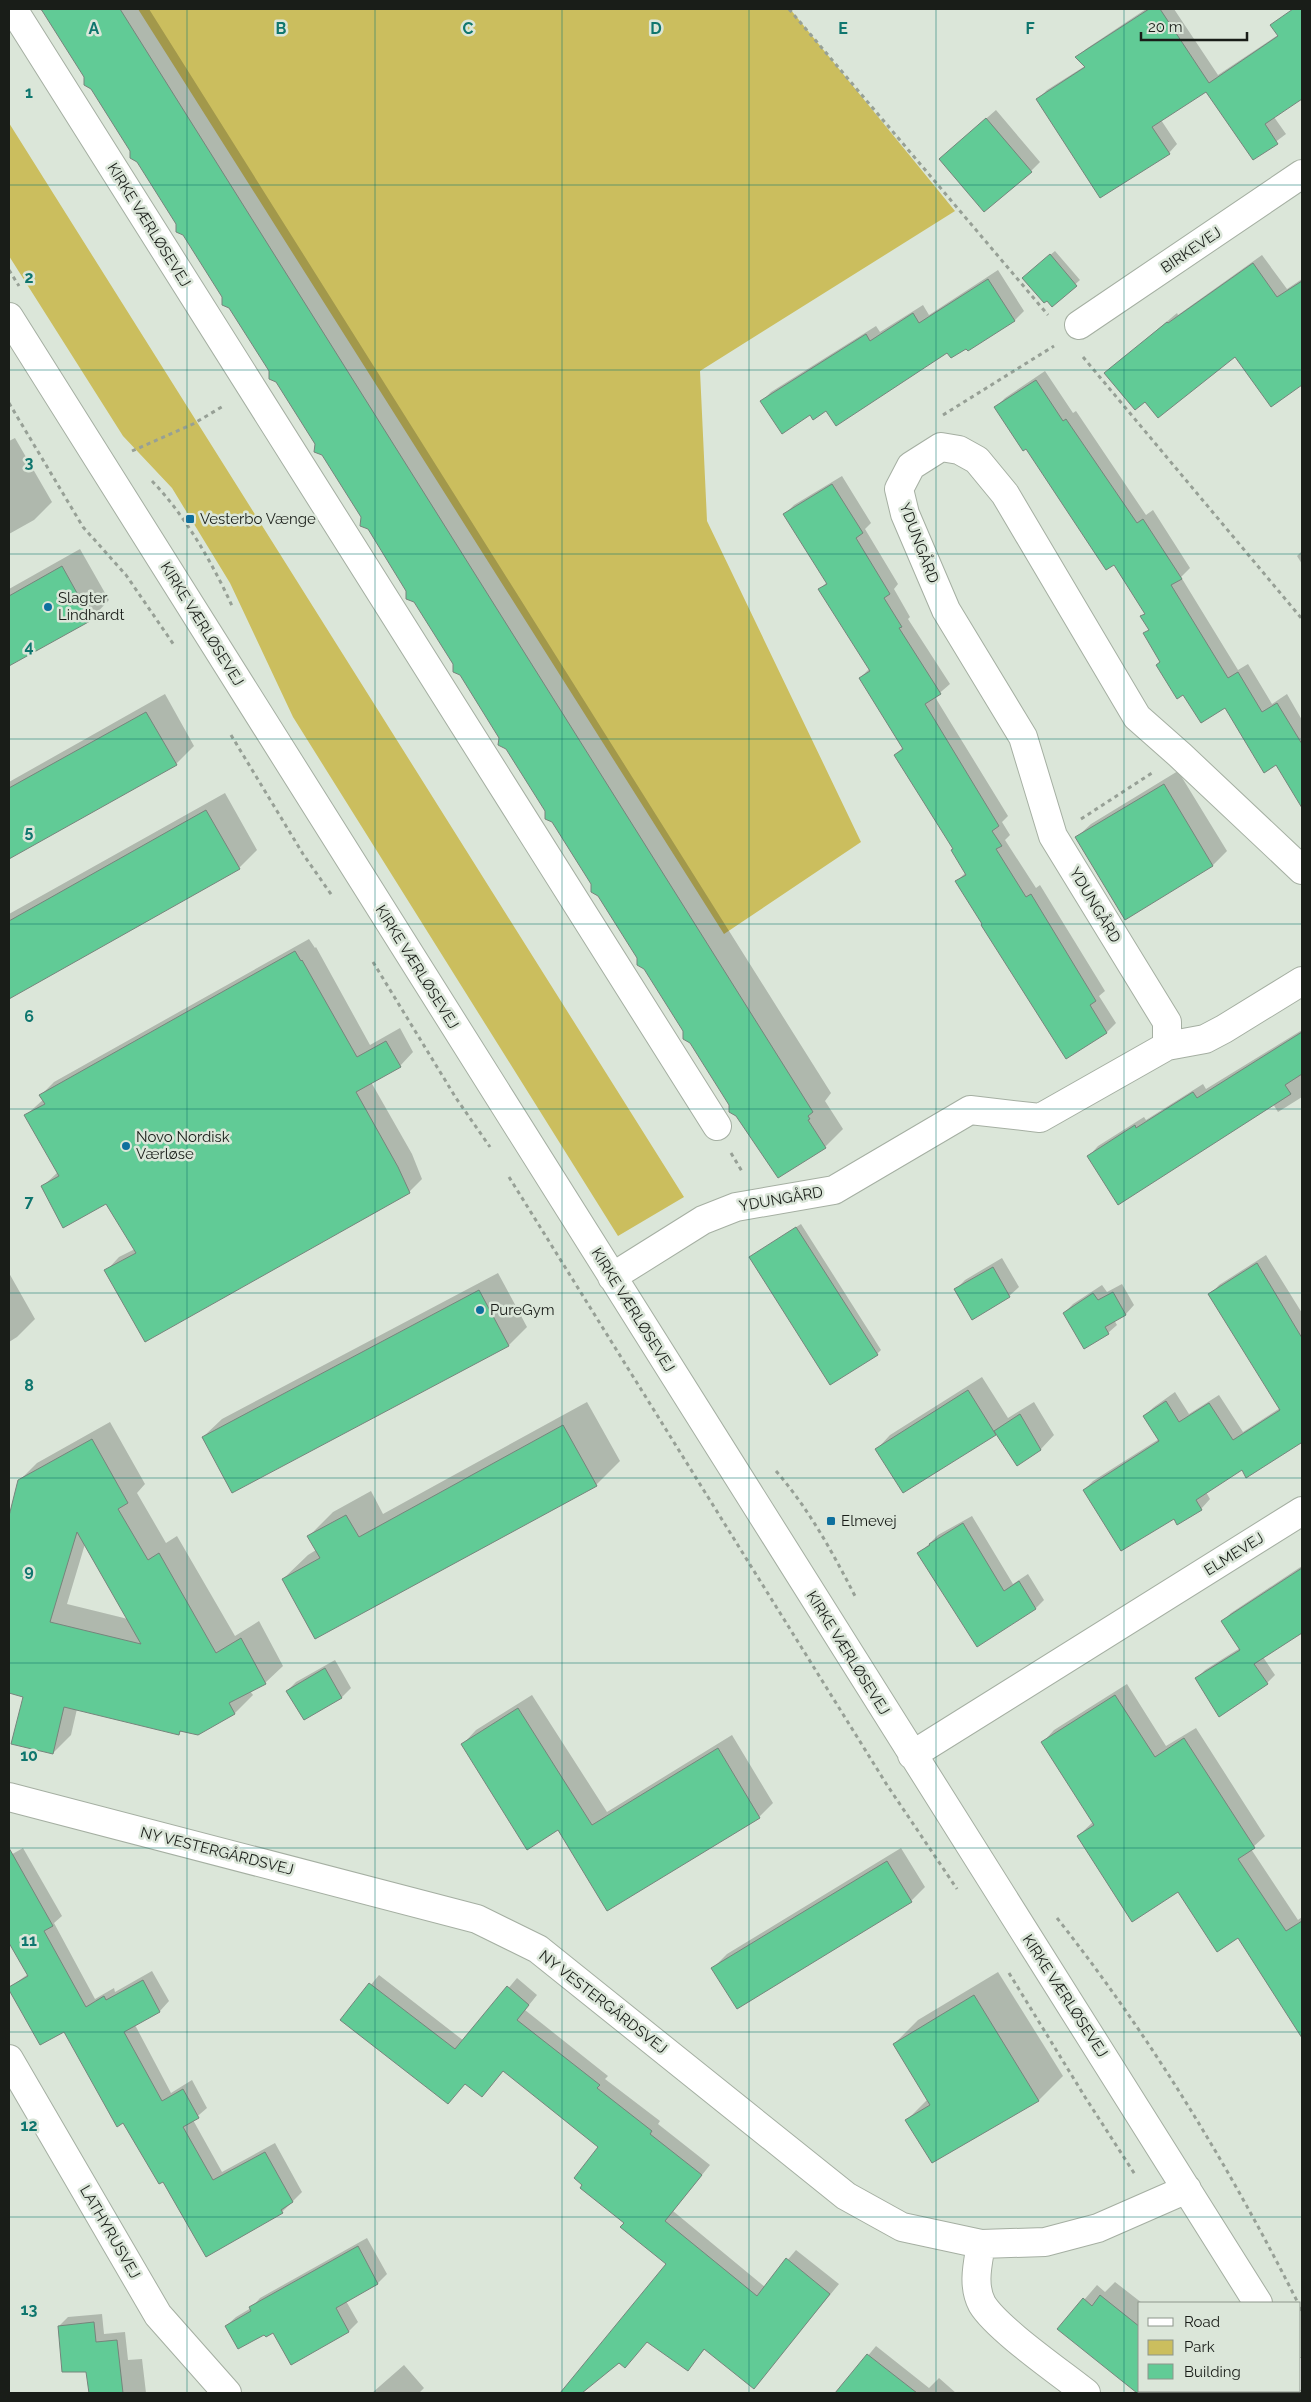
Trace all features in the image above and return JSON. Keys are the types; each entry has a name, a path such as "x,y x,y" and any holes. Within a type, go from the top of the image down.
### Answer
{"street":[{"name":"KIRKE VÆRLØSEVEJ","path":"12,9 717,1126"},
{"name":"BIRKEVEJ","path":"1069,334 1302,174"},
{"name":"KIRKE VÆRLØSEVEJ","path":"9,317 912,1756 1257,2302"},
{"name":"YDUNGÅRD","path":"1167,1046 1167,1022 1053,836 1023,737 946,610 905,514 899,489 911,466 941,447 959,450 977,460 1005,494 1137,717 1302,870"},
{"name":"YDUNGÅRD","path":"612,1277 703,1220 736,1207 834,1190 970,1110 1040,1118 1167,1046 1205,1039 1302,981"},
{"name":"ELMEVEJ","path":"912,1756 1302,1512"},
{"name":"NY VESTERGÅRDSVEJ","path":"9,1797 477,1919 538,1949 846,2196 902,2227 981,2244 1045,2242 1098,2228 1187,2189"},
{"name":"LATHYRUSVEJ","path":"9,2059 158,2315 227,2393"},
{"path":"981,2244 976,2278 982,2303 1003,2327 1086,2393"}],"path":[{"path":"789,9 1049,317"},
{"path":"937,418 1069,334"},
{"path":"1080,353 1302,619"},
{"path":"9,403 83,527 126,575 179,653"},
{"path":"128,454 205,416"},
{"path":"227,729 303,854 336,902"},
{"path":"1053,836 1180,755"},
{"path":"368,953 456,1098 494,1154"},
{"path":"717,1126 759,1202"},
{"path":"504,1169 887,1785 959,1892"},
{"path":"1051,1910 1086,1955 1192,2113 1245,2201 1297,2302"},
{"path":"1008,1970 1085,2098 1154,2204"}],"green space":[{"path":"138,9 790,9 955,211 700,371 707,521 861,842 724,934"},
{"path":"9,123 684,1197 618,1236 293,717 230,583 172,488 123,436 9,256"}],"building":[{"path":"41,9 120,9 813,1112 808,1116 810,1119 808,1120 826,1148 778,1178 736,1116 729,1112 729,1105 690,1043 683,1039 683,1031 644,969 637,965 637,958 598,896 591,892 591,884 552,822 545,819 545,811 506,749 498,745 499,738 460,675 453,672 453,664 414,602 406,599 406,591 368,529 360,526 361,517 322,455 314,452 315,444 276,382 269,379 269,371 229,308 222,305 222,297 183,235 176,232 176,224 137,162 130,158 130,151 91,89 84,85 84,77"},
{"path":"1149,9 1160,9 1209,83 1278,36 1270,25 1293,9 1302,9 1302,99 1265,124 1278,144 1253,160 1206,92 1152,127 1170,154 1100,198 1036,99 1085,67 1075,57"},
{"path":"986,118 1032,172 984,212 939,159"},
{"path":"1050,254 1077,286 1052,307 1047,301 1044,303 1022,278"},
{"path":"1253,263 1277,297 1302,281 1302,385 1271,407 1235,357 1158,418 1145,402 1135,410 1104,373 1167,322"},
{"path":"988,279 1015,321 968,351 966,349 951,358 947,353 836,426 826,411 813,420 810,415 782,434 760,401 866,334 870,341 913,313 919,323"},
{"path":"1036,380 1063,421 1066,419 1137,523 1143,519 1182,579 1171,585 1228,678 1238,672 1262,712 1277,703 1302,744 1302,808 1276,765 1264,773 1225,708 1201,723 1183,695 1177,699 1156,665 1160,662 1143,633 1149,630 1140,616 1145,614 1114,565 1106,570 1026,449 1023,451 994,407"},
{"path":"832,484 863,533 856,538 890,594 884,598 902,627 899,628 941,694 925,704 999,826 992,831 1002,846 996,849 1026,897 1031,894 1096,1001 1090,1005 1107,1033 1066,1059 955,881 966,875 951,850 953,849 894,755 903,749 859,678 870,671 818,589 827,584 783,514"},
{"path":"62,566 92,620 9,666 9,596"},
{"path":"146,712 177,765 9,859 9,788"},
{"path":"1164,784 1213,866 1125,920 1075,837"},
{"path":"206,810 240,869 9,999 9,921"},
{"name":"Novo Nordisk Værløse","path":"295,951 357,1057 386,1041 401,1067 356,1092 398,1167 410,1193 145,1342 104,1270 136,1253 106,1204 63,1228 41,1186 59,1176 24,1115 45,1104 39,1095"},
{"path":"1302,1032 1302,1074 1285,1085 1291,1094 1118,1205 1087,1156 1135,1125 1136,1128 1193,1092 1197,1098"},
{"path":"796,1227 878,1355 830,1385 749,1257"},
{"path":"1257,1263 1302,1338 1302,1444 1246,1478 1242,1470 1196,1500 1202,1510 1177,1525 1174,1519 1121,1551 1083,1490 1159,1441 1143,1416 1166,1401 1179,1422 1209,1403 1233,1440 1280,1410 1208,1294"},
{"path":"993,1267 1010,1297 972,1320 954,1289"},
{"path":"479,1290 509,1346 232,1493 202,1437"},
{"path":"1113,1292 1126,1315 1105,1327 1109,1334 1084,1349 1063,1313 1093,1293 1098,1300"},
{"path":"968,1390 996,1435 903,1493 875,1449"},
{"path":"1020,1414 1041,1450 1017,1466 994,1431"},
{"path":"563,1425 597,1486 315,1639 282,1579 320,1558 307,1536 346,1515 359,1537"},
{"path":"92,1439 128,1503 118,1509 148,1560 159,1553 216,1653 241,1638 266,1684 229,1703 235,1714 198,1735 180,1731 179,1735 64,1707 53,1754 11,1744 23,1697 9,1693 9,1516 18,1480","holes":["77,1532 141,1644 50,1622"]},
{"path":"963,1523 1004,1591 1019,1581 1036,1609 977,1647 917,1553"},
{"path":"1302,1568 1302,1633 1254,1664 1268,1684 1219,1717 1195,1678 1240,1650 1221,1621"},
{"path":"325,1668 342,1698 304,1720 286,1691"},
{"path":"1115,1695 1155,1757 1184,1738 1255,1848 1238,1859 1286,1931 1302,1921 1302,2038 1238,1938 1217,1952 1178,1892 1132,1922 1077,1836 1094,1825 1041,1742"},
{"path":"518,1708 592,1825 718,1748 760,1818 607,1911 558,1830 527,1850 461,1744"},
{"path":"9,1848 53,1926 44,1931 86,2007 104,1996 106,2000 143,1980 160,2012 124,2032 162,2101 183,2089 199,2118 183,2127 213,2180 265,2152 293,2202 281,2210 283,2213 206,2257 163,2182 159,2184 123,2123 117,2127 64,2032 40,2045 9,1990 9,1987 28,1976 9,1943"},
{"path":"887,1861 912,1902 737,2009 711,1968"},
{"path":"369,1983 455,2049 507,1986 529,2005 517,2020 600,2085 597,2088 652,2131 650,2134 702,2175 665,2221 757,2296 786,2258 830,2294 754,2389 704,2349 688,2371 647,2342 625,2368 619,2363 582,2393 560,2393 666,2264 620,2227 624,2223 580,2188 582,2185 574,2178 598,2147 503,2071 482,2097 465,2084 448,2104 340,2020"},
{"path":"974,1995 1039,2101 932,2163 905,2120 930,2105 893,2044"},
{"path":"358,2246 378,2284 336,2308 349,2332 291,2365 273,2333 266,2337 264,2335 238,2349 225,2326 251,2311 249,2307"},
{"path":"1100,2295 1138,2325 1138,2392 1140,2393 1137,2393 1057,2329 1083,2298 1092,2306"},
{"path":"94,2322 96,2342 117,2340 123,2393 89,2393 86,2372 62,2372 58,2326"},
{"path":"867,2354 917,2393 835,2393"}],"place":[{"name":"Vesterbo Vænge","path":"190,519"},
{"name":"Slagter Lindhardt","path":"48,607"},
{"name":"Novo Nordisk Værløse","path":"126,1146"},
{"name":"PureGym","path":"480,1310"},
{"name":"Elmevej","path":"831,1521"}]}
